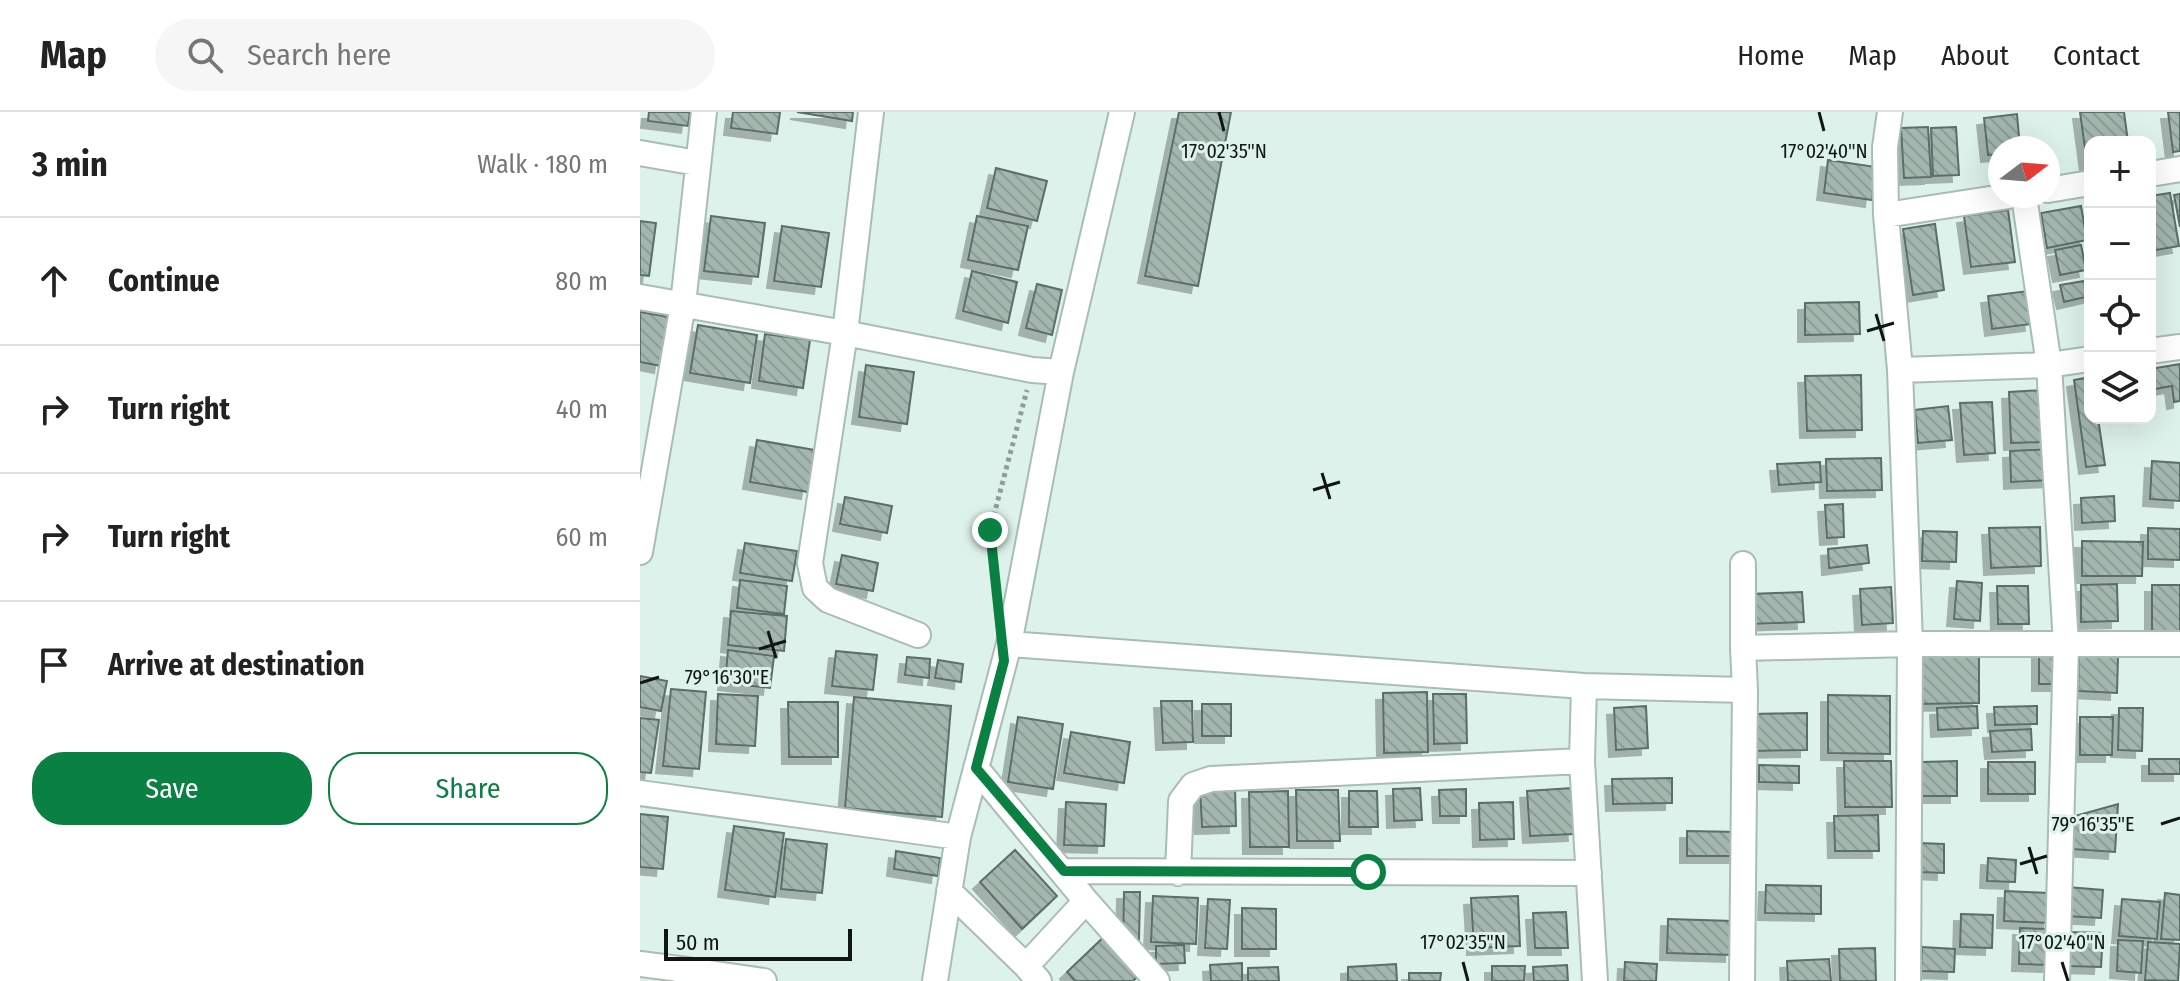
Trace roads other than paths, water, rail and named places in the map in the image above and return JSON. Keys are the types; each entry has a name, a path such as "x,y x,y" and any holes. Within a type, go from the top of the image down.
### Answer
{"street":[{"path":"640,552 683,304 704,112"},
{"path":"871,112 845,333 810,563 815,588 828,600 918,635"},
{"path":"935,981 958,837 1009,644 1061,372 1122,112"},
{"path":"1890,112 1885,147 1886,215 1900,370 1910,644 1908,981"},
{"path":"640,153 697,163"},
{"path":"2156,173 2180,169"},
{"path":"2060,188 2084,184"},
{"path":"1886,215 1988,199"},
{"path":"2026,208 2049,365 2066,644 2057,981"},
{"path":"640,297 1032,370 1061,372"},
{"path":"2156,350 2180,347"},
{"path":"1900,370 2049,365 2084,360"},
{"path":"1742,981 1743,564"},
{"path":"1009,644 1584,686 1745,690"},
{"path":"1743,648 1910,644 2180,644"},
{"path":"1584,686 1582,761 1595,981"},
{"path":"1178,873 1181,801 1193,785 1211,779 1582,761"},
{"path":"976,768 1157,981"},
{"path":"640,793 958,837"},
{"path":"1064,871 1589,873"},
{"path":"949,891 1033,974 1086,901"},
{"path":"640,964 686,976 764,981"}]}
